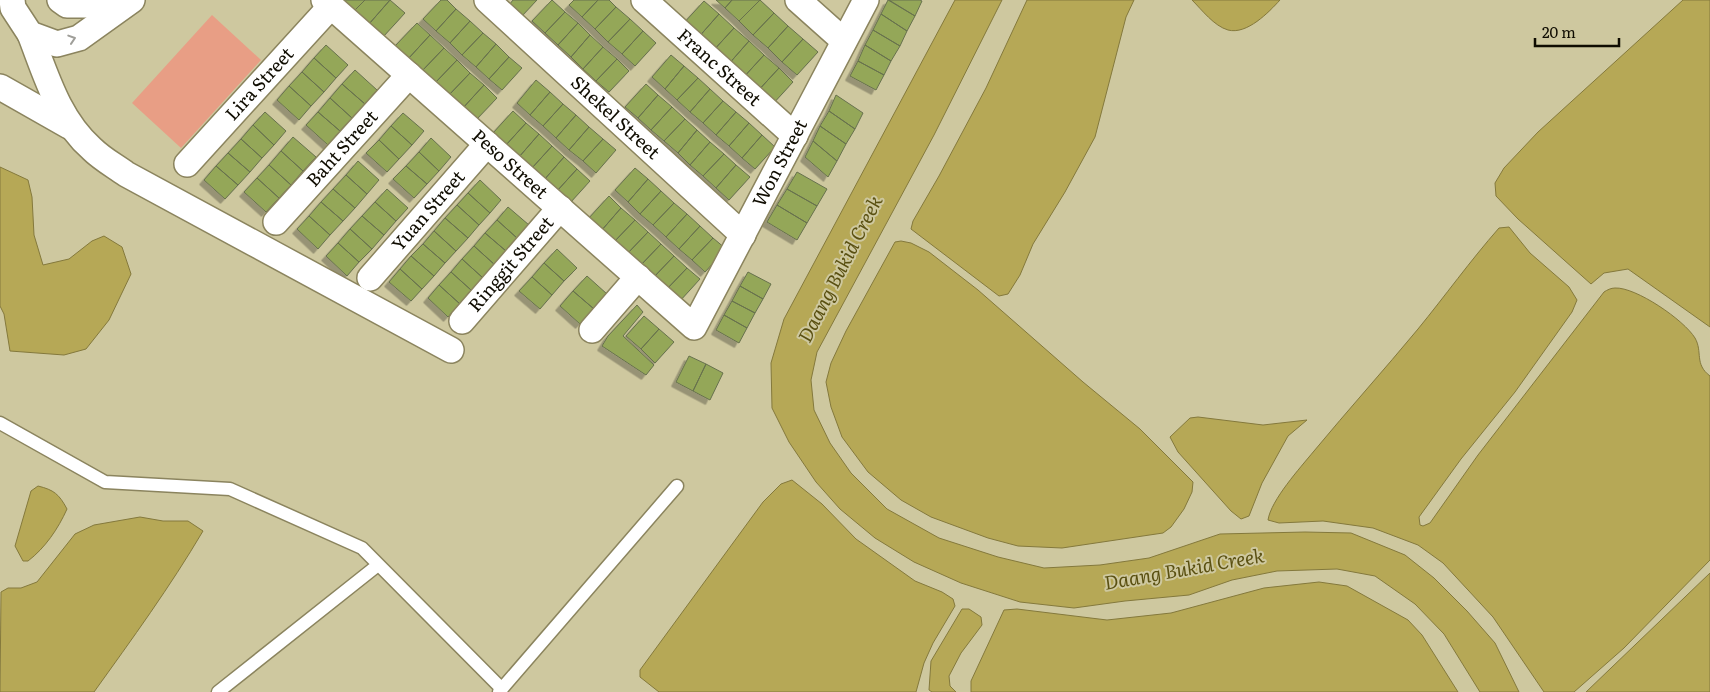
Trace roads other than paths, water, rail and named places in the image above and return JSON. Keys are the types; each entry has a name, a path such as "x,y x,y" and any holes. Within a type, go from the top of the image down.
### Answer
{"street":[{"path":"12,0 13,8 30,34 57,104 71,127 92,149 126,174 451,350"},
{"path":"60,0 68,5 128,2"},
{"name":"Shekel Street","path":"486,0 743,235"},
{"name":"Franc Street","path":"644,0 795,136"},
{"path":"798,0 844,41"},
{"name":"Won Street","path":"694,327 866,0"},
{"path":"30,34 57,44 79,38 128,2"},
{"name":"Peso Street","path":"327,3 694,327"},
{"name":"Lira Street","path":"187,164 327,3"},
{"name":"Baht Street","path":"276,222 409,75"},
{"path":"0,87 71,127"},
{"name":"Yuan Street","path":"370,278 487,144"},
{"name":"Ringgit Street","path":"462,320 560,208"},
{"path":"592,330 638,277"}],"lane":[{"path":"0,422 105,482 230,489 362,548 500,690 677,486"},
{"path":"218,692 378,565"}],"water":[{"name":"Daang Bukid Creek","path":"955,0 1002,0 934,135 817,352 811,380 814,410 830,443 851,473 887,509 939,538 998,557 1044,568 1100,565 1149,558 1220,534 1351,533 1405,555 1434,578 1495,643 1519,692 1480,692 1444,634 1415,604 1375,576 1337,569 1277,571 1232,580 1189,595 1074,608 1020,602 961,583 914,562 875,538 840,509 816,482 789,442 772,408 771,363 784,319"},
{"path":"1027,0 1134,0 1126,17 1095,137 1065,192 1033,244 1020,275 1008,294 999,296 911,229 913,221 986,88"},
{"path":"1192,0 1280,0 1250,26 1235,31 1218,25"},
{"path":"1683,0 1710,0 1710,327 1628,269 1604,273 1591,284 1518,219 1496,196 1495,183 1504,168 1538,132"},
{"path":"0,167 28,180 32,197 34,235 43,265 69,259 92,241 104,236 122,247 131,274 109,320 86,349 64,355 10,351 4,314 0,306"},
{"path":"1509,227 1530,253 1569,287 1577,300 1572,312 1515,392 1461,459 1419,517 1420,525 1423,526 1430,523 1478,455 1604,292 1615,288 1635,293 1659,306 1681,322 1695,338 1700,362 1710,376 1710,560 1624,648 1574,692 1544,692 1493,617 1443,563 1418,545 1373,528 1323,521 1279,523 1268,520 1274,503 1301,466 1418,329 1499,228"},
{"path":"895,242 911,243 929,252 978,290 1140,429 1193,482 1192,492 1184,509 1171,527 1163,533 1062,548 1018,546 988,538 931,517 901,500 868,472 842,437 831,407 826,382 831,363 846,331"},
{"path":"1198,417 1263,425 1307,420 1288,436 1262,483 1249,516 1241,519 1231,511 1178,452 1170,437 1190,418"},
{"path":"792,480 822,504 856,539 915,581 942,592 953,599 955,606 933,643 924,663 916,692 659,692 640,677 640,670 763,502 781,484"},
{"path":"38,486 56,493 67,509 60,524 45,544 28,561 23,561 15,546 31,491"},
{"path":"140,517 163,521 188,521 203,531 164,593 94,692 0,692 1,592 8,588 21,588 37,582 75,534 94,525"},
{"path":"1710,573 1710,692 1586,692"},
{"path":"1319,582 1347,586 1408,620 1422,635 1458,692 971,692 971,681 1004,610 1017,609 1107,620 1171,613 1264,588"},
{"path":"962,609 969,609 981,617 982,625 961,653 949,676 950,686 956,692 932,692 929,690 931,661"}]}
